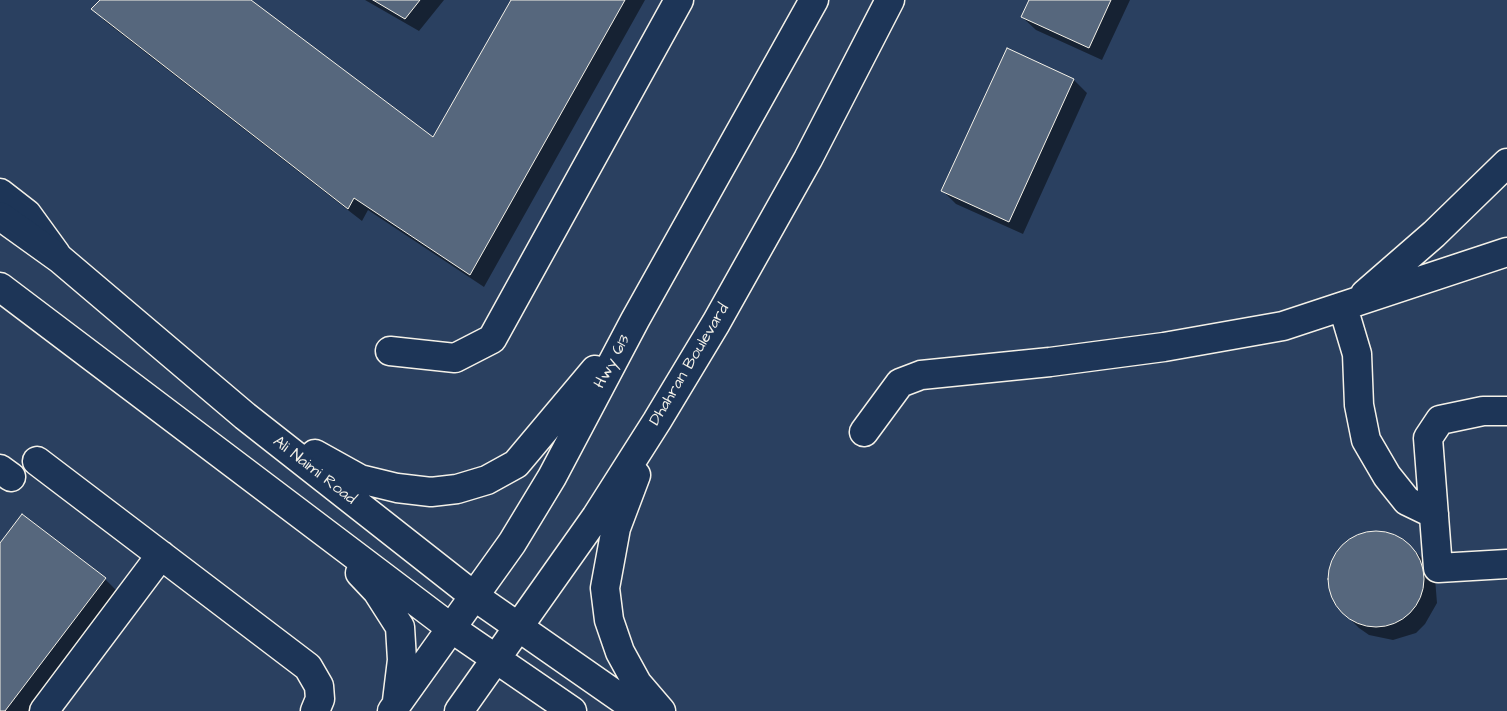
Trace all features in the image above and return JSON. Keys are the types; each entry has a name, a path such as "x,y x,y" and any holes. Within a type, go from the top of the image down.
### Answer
{"main road":[{"path":"390,351 456,358 492,339 679,0"},
{"name":"Hwy 613","path":"395,708 512,542 552,477 635,320 814,0"},
{"name":"Dhahran Boulevard","path":"459,711 596,517 657,421 716,323 808,159 890,0"},
{"path":"1349,305 1434,234 1507,163"},
{"path":"0,193 27,214 60,259"},
{"name":"Ali Naimi Road","path":"0,216 60,259 245,416 474,596 639,711"},
{"path":"864,432 900,383 921,375 1050,362 1164,347 1283,326 1507,252"},
{"path":"0,287 321,532 451,628 572,711"},
{"path":"1349,305 1357,354 1359,406 1366,440 1387,476 1407,501 1434,514"},
{"path":"245,416 360,479 406,489 431,492 457,489 487,480 516,464 539,439 635,320"},
{"path":"1507,411 1484,411 1440,420 1428,438 1438,568 1507,564"},
{"path":"657,421 616,528 605,588 609,620 620,652 637,683 661,711"},
{"path":"37,461 308,667 320,686 320,699 316,711"},
{"path":"321,532 377,591 400,627 402,660 395,708"},
{"path":"44,711 161,555"}],"building":[{"path":"100,0 251,0 433,137 511,0 625,0 470,275 354,198 348,209 91,9"},
{"path":"373,0 420,0 405,19"},
{"path":"1029,0 1111,0 1089,48 1021,17"},
{"path":"1007,48 1074,79 1009,222 941,191"},
{"path":"22,514 106,578 5,711 0,711 0,543"},
{"path":"1376,531 1394,534 1410,545 1421,561 1424,579 1421,597 1410,613 1394,624 1376,627 1358,624 1342,613 1331,597 1328,579 1331,561 1342,545 1358,534"}]}
